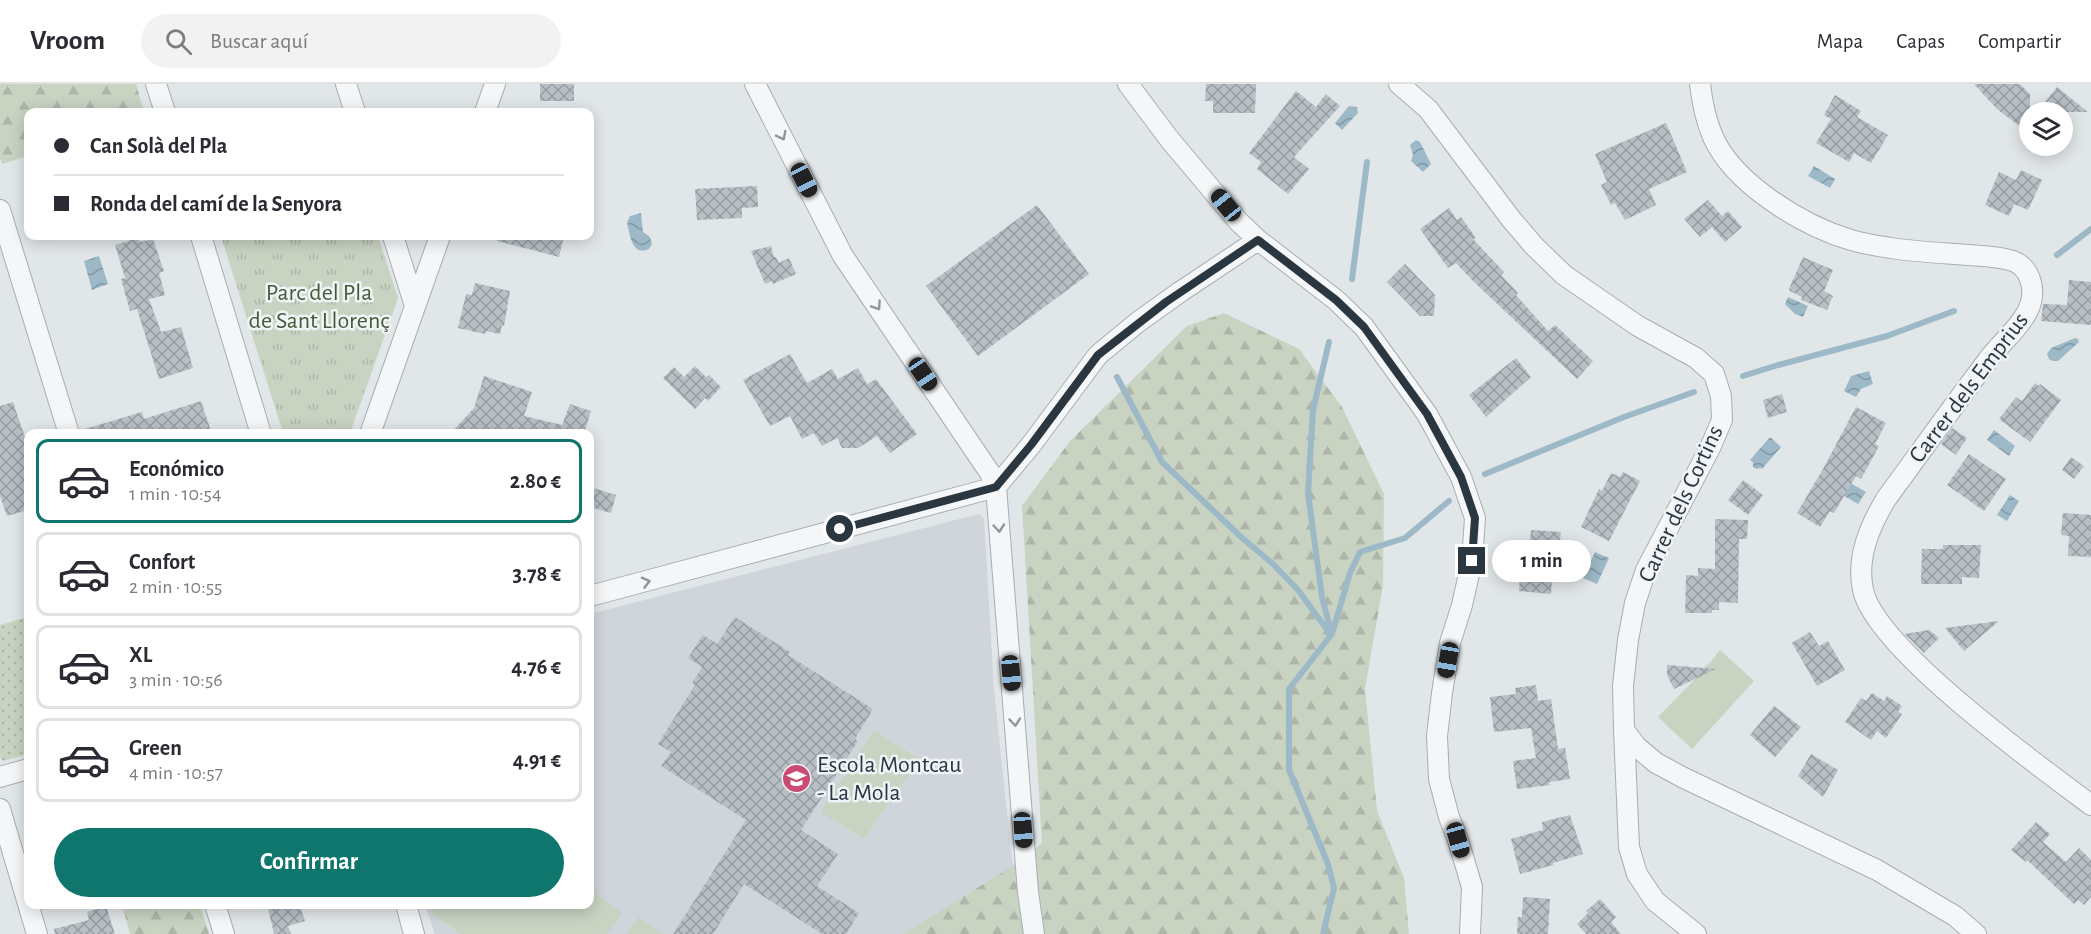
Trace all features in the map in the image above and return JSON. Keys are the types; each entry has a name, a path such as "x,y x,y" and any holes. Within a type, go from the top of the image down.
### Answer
{"street":[{"path":"156,84 164,108"},
{"path":"346,84 354,108"},
{"path":"486,108 495,84"},
{"path":"755,84 843,256 990,473 996,487 1028,892 1034,934"},
{"path":"1128,84 1170,140 1239,222 1258,240 1336,300 1364,327 1427,414 1461,477 1475,518 1472,561 1450,643 1437,736 1439,779 1449,818 1472,887 1470,934"},
{"name":"Carrer dels Cortins","path":"1399,84 1428,109 1511,219 1534,246 1564,275 1638,326 1696,358 1714,374 1721,396 1722,420 1710,448 1646,570 1635,603 1623,686 1629,848 1637,874 1655,901 1696,934"},
{"name":"Carrer dels Emprius","path":"1700,84 1704,108 1713,137 1727,159 1767,199 1803,219 1851,240 1892,248 1989,256 2015,262 2025,269 2033,291 2031,305 2018,325 1989,357 1876,516 1864,544 1863,590 1877,619 1924,670 1964,706 2091,805"},
{"path":"0,210 67,429"},
{"path":"202,240 259,429"},
{"path":"394,240 415,306"},
{"path":"372,429 439,240"},
{"path":"594,595 694,570 996,487 1031,445 1098,355 1138,322 1258,240"},
{"path":"1624,730 1636,746 1656,763 1877,870 1955,916 1976,934"},
{"path":"0,777 24,770"},
{"path":"0,809 24,890"},
{"path":"30,909 37,934"},
{"path":"216,909 224,934"},
{"path":"406,909 414,934"}],"shaded area":[{"name":"Escola Montcau - La Mola","path":"979,514 984,518 994,690 1020,934 435,934 426,909 594,909 594,613"}],"green space":[{"path":"0,84 136,84 143,108 24,108 24,157 2,164 0,158"},
{"name":"Parc del Pla de Sant Llorenç","path":"222,240 379,240 398,298 351,429 282,429"},
{"path":"1224,313 1299,349 1342,407 1384,494 1383,585 1365,689 1377,811 1404,878 1409,934 903,934 1011,867 1042,843 1022,506 1070,441 1187,326"},
{"path":"24,618 24,755 3,761 0,757 0,625"},
{"path":"1720,650 1754,681 1692,749 1658,717 1696,678 1693,673 1708,665"},
{"path":"874,730 919,759 864,839 821,812"},
{"path":"594,893 622,913 607,934 461,934 434,915 432,909 594,909"},
{"path":"123,909 201,909 209,934 130,934"},
{"path":"639,917 663,934 627,934"}],"water":[{"path":"1349,106 1357,107 1358,113 1342,130 1335,123"},
{"path":"1416,140 1420,142 1431,164 1423,172 1411,161 1413,155 1410,145"},
{"path":"1814,166 1835,179 1830,188 1808,176"},
{"path":"641,213 643,232 650,237 652,244 649,249 643,251 635,247 627,222 630,216"},
{"path":"99,256 108,284 92,290 84,261"},
{"path":"1788,297 1808,306 1803,317 1795,314 1785,304"},
{"path":"2075,338 2079,342 2058,361 2049,359 2047,354 2051,348"},
{"path":"1869,371 1873,384 1861,389 1856,397 1844,391 1851,376"},
{"path":"1994,430 2015,446 2009,456 1987,440"},
{"path":"1770,437 1781,447 1762,469 1756,469 1750,460"},
{"path":"1842,478 1866,492 1858,504 1834,490"},
{"path":"2010,495 2019,501 2007,521 1997,515"},
{"path":"1595,552 1609,558 1597,584 1583,578"}],"building":[{"path":"540,84 574,84 574,101 540,101"},
{"path":"1206,84 1256,84 1255,113 1213,113 1213,101 1205,101"},
{"path":"1974,84 2020,84 2030,94 2030,102 2019,102 2019,126 1997,109"},
{"path":"2057,87 2088,112 2073,112 2073,102 2045,102"},
{"path":"1296,91 1316,107 1326,94 1340,106 1294,157 1309,169 1288,194 1257,169 1261,162 1249,153"},
{"path":"1835,95 1861,111 1857,117 1888,135 1871,163 1854,153 1849,162 1816,143 1831,119 1824,115"},
{"path":"1666,123 1687,172 1649,189 1656,205 1625,220 1615,203 1611,205 1601,185 1607,182 1595,154"},
{"path":"2021,170 2042,180 2028,210 2014,204 2009,216 1985,205 1999,172 2016,180"},
{"path":"757,186 758,207 742,208 742,218 697,220 695,189"},
{"path":"1708,200 1722,216 1728,211 1742,227 1725,242 1712,227 1700,237 1684,219"},
{"path":"1037,205 1089,274 978,356 926,286"},
{"path":"1449,208 1457,220 1461,217 1476,238 1473,239 1504,272 1501,275 1548,331 1555,325 1593,361 1577,379 1456,263 1448,268 1420,229"},
{"path":"131,240 140,242 153,240 164,271 159,273 165,295 149,299 161,332 181,327 193,368 159,379 137,309 130,311 121,279 125,278 115,245"},
{"path":"497,240 563,240 559,257"},
{"path":"771,246 774,257 779,263 789,258 796,274 773,284 772,281 765,284 751,251"},
{"path":"1803,257 1833,270 1824,291 1833,296 1827,310 1801,300 1802,297 1789,289"},
{"path":"1405,264 1435,295 1434,316 1420,316 1387,282"},
{"path":"2069,280 2091,282 2091,325 2041,321 2043,304 2067,305"},
{"path":"475,283 510,291 504,326 502,325 500,334 486,331 485,334 458,328 466,294 472,295"},
{"path":"790,354 807,383 832,369 838,379 858,368 867,384 876,379 917,434 890,453 877,436 858,448 842,448 837,438 822,446 814,433 802,439 790,416 770,426 743,380"},
{"path":"1516,358 1531,377 1486,417 1469,395"},
{"path":"695,366 721,387 708,401 705,398 695,409 663,378 674,367 684,377"},
{"path":"484,376 532,392 524,416 562,425 570,404 591,411 586,429 455,429 474,408"},
{"path":"2035,383 2039,386 2040,384 2061,400 2030,442 1999,419 2016,397 2022,401"},
{"path":"1782,394 1787,412 1768,418 1763,400"},
{"path":"201,401 210,429 85,429 142,412 144,419"},
{"path":"13,402 24,434 24,511 7,516 0,496 0,406"},
{"path":"1856,407 1886,423 1875,444 1879,446 1861,479 1856,476 1834,513 1830,511 1820,527 1797,513"},
{"path":"1952,428 1967,438 1956,455 1941,444"},
{"path":"1969,454 2006,479 1984,511 1947,485"},
{"path":"2071,457 2084,466 2074,479 2062,470"},
{"path":"1623,472 1640,481 1609,541 1581,527 1599,489 1602,491 1611,473 1620,477"},
{"path":"1743,480 1763,495 1748,515 1728,500"},
{"path":"594,488 616,495 611,513 594,508"},
{"path":"2063,513 2091,515 2091,557 2068,556 2069,536 2061,535"},
{"path":"1715,519 1748,520 1747,539 1739,539 1738,603 1719,602 1719,610 1712,610 1712,613 1685,613 1686,575 1698,576 1698,568 1715,569"},
{"path":"1531,530 1561,532 1558,557 1554,556 1551,594 1519,591 1521,551 1525,551 1526,541 1530,541"},
{"path":"1943,545 1981,545 1979,578 1962,577 1962,584 1921,584 1922,549 1943,549"},
{"path":"735,617 790,652 788,655 873,709 855,739 858,741 801,830 838,854 817,886 859,913 846,934 822,934 744,884 713,934 673,934 746,820 661,766 671,752 658,744 695,685 692,683 702,667 688,658 703,635 717,644"},
{"path":"1999,621 1964,651 1945,628"},
{"path":"1929,630 1939,638 1924,653 1905,634"},
{"path":"1810,632 1819,646 1828,641 1845,670 1817,686 1792,643"},
{"path":"1667,665 1716,669 1674,689 1667,675"},
{"path":"1536,685 1538,701 1551,699 1558,749 1565,748 1570,779 1549,782 1550,785 1517,789 1513,761 1536,758 1531,728 1494,732 1490,697 1516,694 1515,688"},
{"path":"1872,693 1884,701 1887,696 1902,706 1898,712 1902,714 1886,738 1877,731 1871,740 1845,722 1861,698 1866,701"},
{"path":"1774,706 1801,727 1775,757 1750,735"},
{"path":"1811,754 1838,770 1823,797 1798,776"},
{"path":"1570,815 1583,854 1520,874 1511,839 1543,830 1542,822"},
{"path":"2036,822 2050,834 2043,842 2066,862 2079,848 2091,860 2091,897 2084,905 2078,900 2074,904 2027,860 2026,862 2011,850"},
{"path":"1523,897 1550,899 1548,934 1517,934 1518,917 1522,917"},
{"path":"1600,899 1616,917 1611,922 1621,934 1586,934 1577,924 1588,913 1586,911"},
{"path":"107,909 115,934 55,934 54,929 89,920 87,912"},
{"path":"268,909 301,909 305,921 288,926 291,934 274,934"}],"waterway":[{"path":"1352,279 1367,162"},
{"path":"2057,255 2091,229"},
{"path":"1743,376 1887,336 1954,311"},
{"path":"1329,342 1313,410 1308,493 1322,597 1331,631"},
{"path":"1117,377 1162,462 1273,564 1298,590 1331,635 1289,689 1289,770 1328,864 1334,888 1323,934"},
{"path":"1485,474 1624,417 1694,392"},
{"path":"1332,634 1350,573 1360,552 1405,538 1449,501"}],"place":[{"name":"Escola Montcau - La Mola","path":"796,779"}],"route":[{"path":"840,529 996,487 1031,445 1098,355 1138,322 1258,240 1336,300 1364,327 1427,414 1461,477 1475,518 1472,561"}]}
